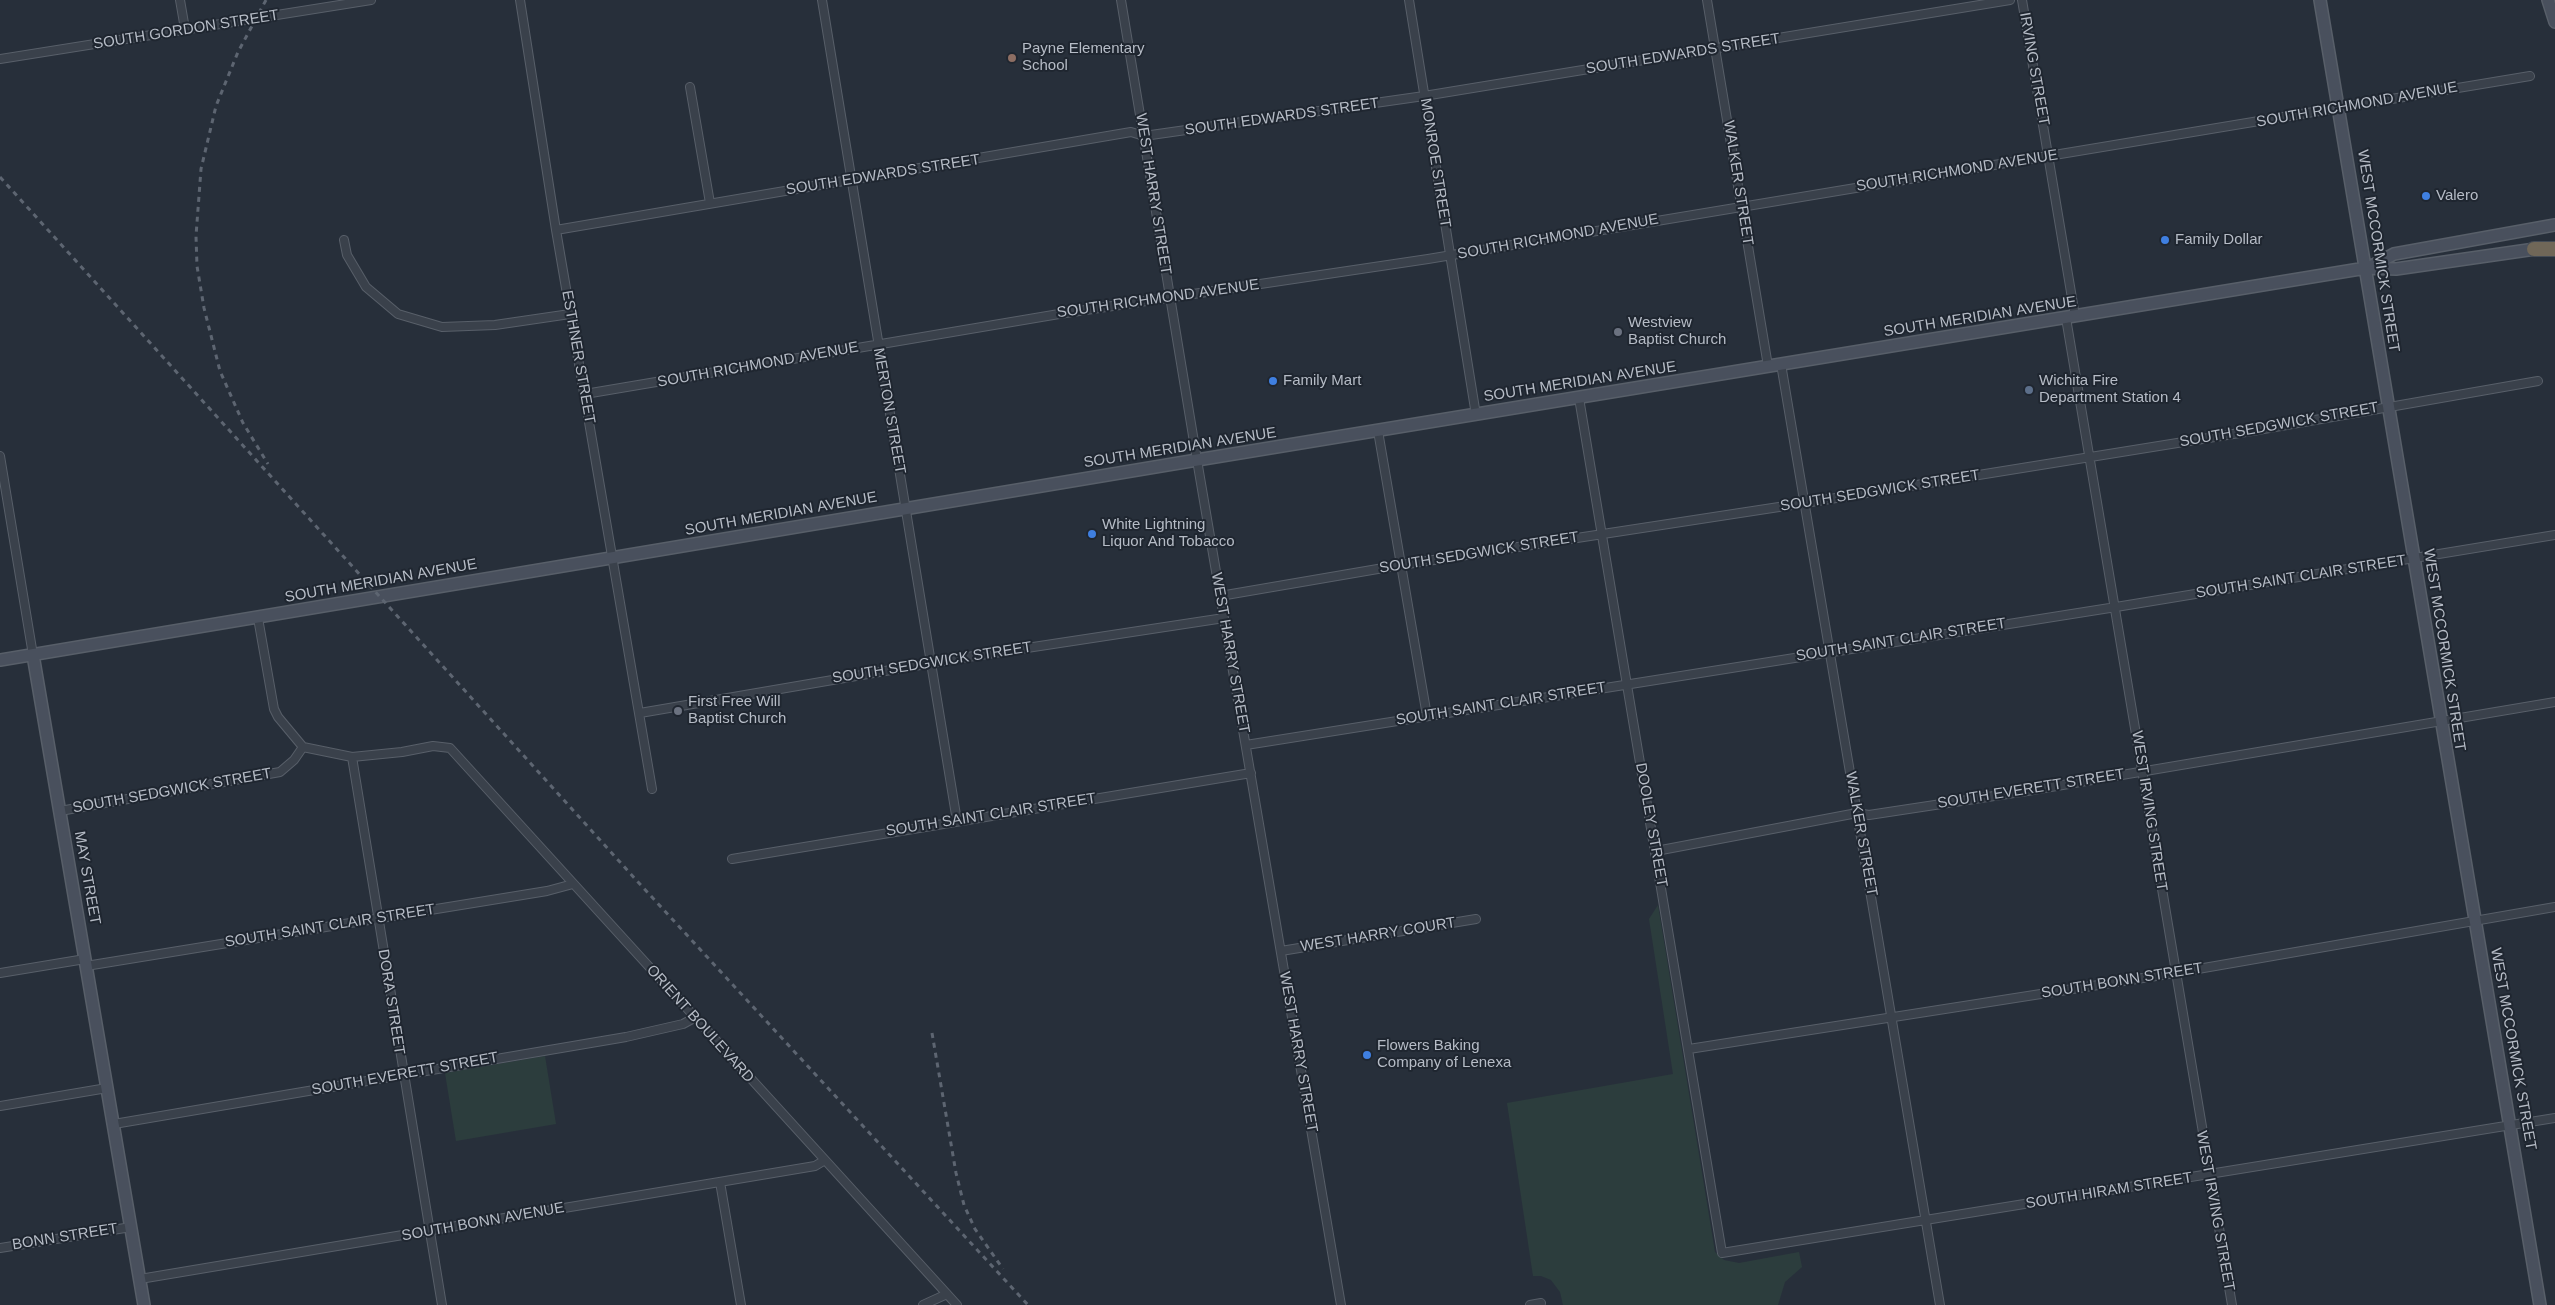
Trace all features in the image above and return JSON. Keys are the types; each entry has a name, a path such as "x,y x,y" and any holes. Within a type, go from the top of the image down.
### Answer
{"highway":[{"path":"2534,249 2555,247"}],"main road":[{"name":"WEST MCCORMICK STREET","path":"2320,0 2540,1305"},
{"path":"2548,0 2555,22"},
{"name":"SOUTH MERIDIAN AVENUE","path":"2366,268 2394,254 2555,225"},
{"name":"SOUTH MERIDIAN AVENUE","path":"0,660 905,508 2366,268 2396,269 2534,249"},
{"name":"MAY STREET","path":"33,655 144,1305"}],"street":[{"path":"180,0 185,29"},
{"name":"SOUTH GORDON STREET","path":"0,59 372,0"},
{"name":"ESTHNER STREET","path":"520,0 570,314 614,558 652,789"},
{"name":"MERTON STREET","path":"822,0 957,821"},
{"name":"WEST HARRY STREET","path":"1121,0 1197,460 1341,1305"},
{"name":"MONROE STREET","path":"1409,0 1476,415"},
{"name":"WALKER STREET","path":"1707,0 1768,366"},
{"name":"SOUTH EDWARDS STREET","path":"556,230 1131,132 1144,136 1424,96 2010,0"},
{"name":"IRVING STREET","path":"2022,0 2048,156 2071,317"},
{"name":"SOUTH RICHMOND AVENUE","path":"585,394 878,344 1450,255 2530,76"},
{"path":"690,87 710,203"},
{"path":"344,240 347,255 366,287 398,314 442,327 495,325 570,314"},
{"name":"WEST IRVING STREET","path":"2071,317 2090,456 2232,1305"},
{"name":"WALKER STREET","path":"1781,364 1940,1305"},
{"name":"SOUTH SEDGWICK STREET","path":"1220,596 1401,564 1804,503 2538,381"},
{"name":"DOOLEY STREET","path":"1579,398 1722,1253"},
{"path":"1378,431 1428,716"},
{"name":"MAY STREET","path":"0,456 33,655"},
{"name":"SOUTH SAINT CLAIR STREET","path":"1246,745 1627,683 2116,607 2555,535"},
{"path":"258,618 274,709 278,717 303,747 352,757"},
{"name":"SOUTH SEDGWICK STREET","path":"640,713 931,663 1224,618"},
{"name":"SOUTH EVERETT STREET","path":"1656,851 1857,814 1869,815 2555,702"},
{"name":"ORIENT BOULEVARD","path":"352,757 440,746 450,748 957,1305"},
{"name":"SOUTH SEDGWICK STREET","path":"60,811 280,772 294,760 303,747"},
{"name":"DORA STREET","path":"352,757 442,1305"},
{"name":"SOUTH SAINT CLAIR STREET","path":"732,859 1251,773"},
{"name":"SOUTH SAINT CLAIR STREET","path":"0,974 86,963 377,918 548,891 573,884"},
{"name":"SOUTH BONN STREET","path":"1689,1049 2175,973 2555,907"},
{"name":"WEST HARRY COURT","path":"1281,951 1476,919"},
{"name":"SOUTH EVERETT STREET","path":"114,1124 626,1037 683,1024 694,1018"},
{"path":"0,1106 107,1088"},
{"name":"SOUTH HIRAM STREET","path":"1722,1253 2555,1118"},
{"name":"SOUTH BONN AVENUE","path":"140,1279 815,1166 825,1160"},
{"path":"720,1182 741,1305"},
{"name":"BONN STREET","path":"0,1248 131,1227"},
{"path":"923,1305 947,1294"},
{"path":"1530,1305 1541,1303"}],"shaded area":[{"path":"1658,905 1715,1252 1724,1260 1739,1263 1799,1252 1802,1267 1785,1282 1778,1305 1563,1305 1560,1292 1551,1280 1541,1276 1533,1276 1507,1103 1673,1074 1649,919"},
{"path":"545,1056 556,1124 456,1141 445,1073"}],"railway":[{"path":"266,0 238,52 216,106 201,169 196,236 197,266 204,308 220,371 243,423 268,464"},
{"path":"0,177 638,882 1028,1305"},
{"path":"932,1033 956,1173 964,1205 975,1229 1003,1269"}],"place":[{"name":"Payne Elementary School","path":"1012,58"},
{"name":"Valero","path":"2426,196"},
{"name":"Family Dollar","path":"2165,240"},
{"name":"Westview Baptist Church","path":"1618,332"},
{"name":"Family Mart","path":"1273,381"},
{"name":"Wichita Fire Department Station 4","path":"2029,390"},
{"name":"White Lightning Liquor And Tobacco","path":"1092,534"},
{"name":"First Free Will Baptist Church","path":"678,711"},
{"name":"Flowers Baking Company of Lenexa","path":"1367,1055"}]}
